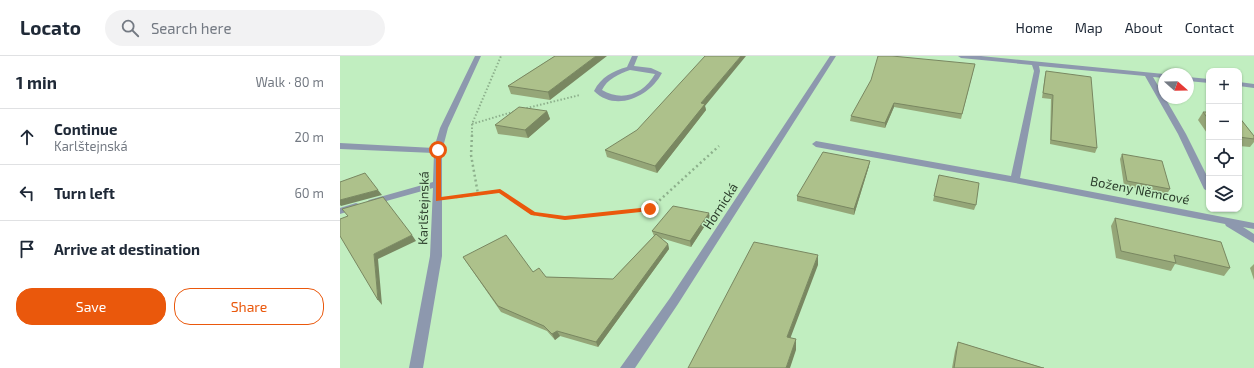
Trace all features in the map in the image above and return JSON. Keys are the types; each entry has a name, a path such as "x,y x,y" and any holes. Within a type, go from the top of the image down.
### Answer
{"street":[{"name":"Karlštejnská","path":"416,368 436,256 438,150 444,128 478,56"},
{"path":"630,68 635,56"},
{"name":"Hornická","path":"627,368 678,295 833,56"},
{"path":"961,56 1158,76"},
{"path":"1016,180 1037,71 1035,64"},
{"path":"630,68 651,70 659,73 656,80 648,90 632,98 609,97 598,91 600,85 613,75 630,68"},
{"path":"1148,75 1182,134 1206,183"},
{"path":"1194,80 1206,81"},
{"path":"1242,84 1254,86"},
{"name":"Boženy Němcové","path":"816,144 1016,180 1224,220 1254,239"},
{"path":"340,146 438,150"},
{"path":"340,211 438,184"},
{"path":"1220,212 1224,220 1254,226"}],"path":[{"path":"478,194 471,155 472,124 501,56"},
{"path":"472,124 522,109 598,91"},
{"path":"438,200 500,190 533,214 565,218 650,209 719,146"}],"building":[{"path":"555,56 596,56 548,92 508,86"},
{"path":"705,56 741,56 701,103 705,104 655,166 605,150 637,130"},
{"path":"878,56 975,64 962,114 894,103 885,123 851,116 871,80"},
{"path":"1046,71 1091,77 1097,148 1051,140 1053,95 1043,93"},
{"path":"519,107 547,111 525,130 495,125"},
{"path":"1242,121 1254,136 1254,139 1242,137"},
{"path":"823,152 870,161 854,209 797,196"},
{"path":"1122,154 1162,161 1170,189 1127,181"},
{"path":"365,173 378,190 340,200 340,182"},
{"path":"939,175 979,183 976,205 934,196"},
{"path":"383,197 412,235 374,254 378,300 340,236 340,219 348,216 342,209"},
{"path":"673,206 709,213 690,241 652,231"},
{"path":"1115,218 1221,242 1230,268 1174,255 1176,263 1121,251"},
{"path":"656,234 668,244 596,342 557,331 552,334 544,326 498,306 463,257 506,235 533,272 539,268 546,277 613,279"},
{"path":"754,242 818,255 787,337 796,339 786,368 688,368"},
{"path":"958,342 1043,368 954,368"}],"route":[{"path":"438,150 438,200 500,190 533,214 565,218 650,209"}]}
